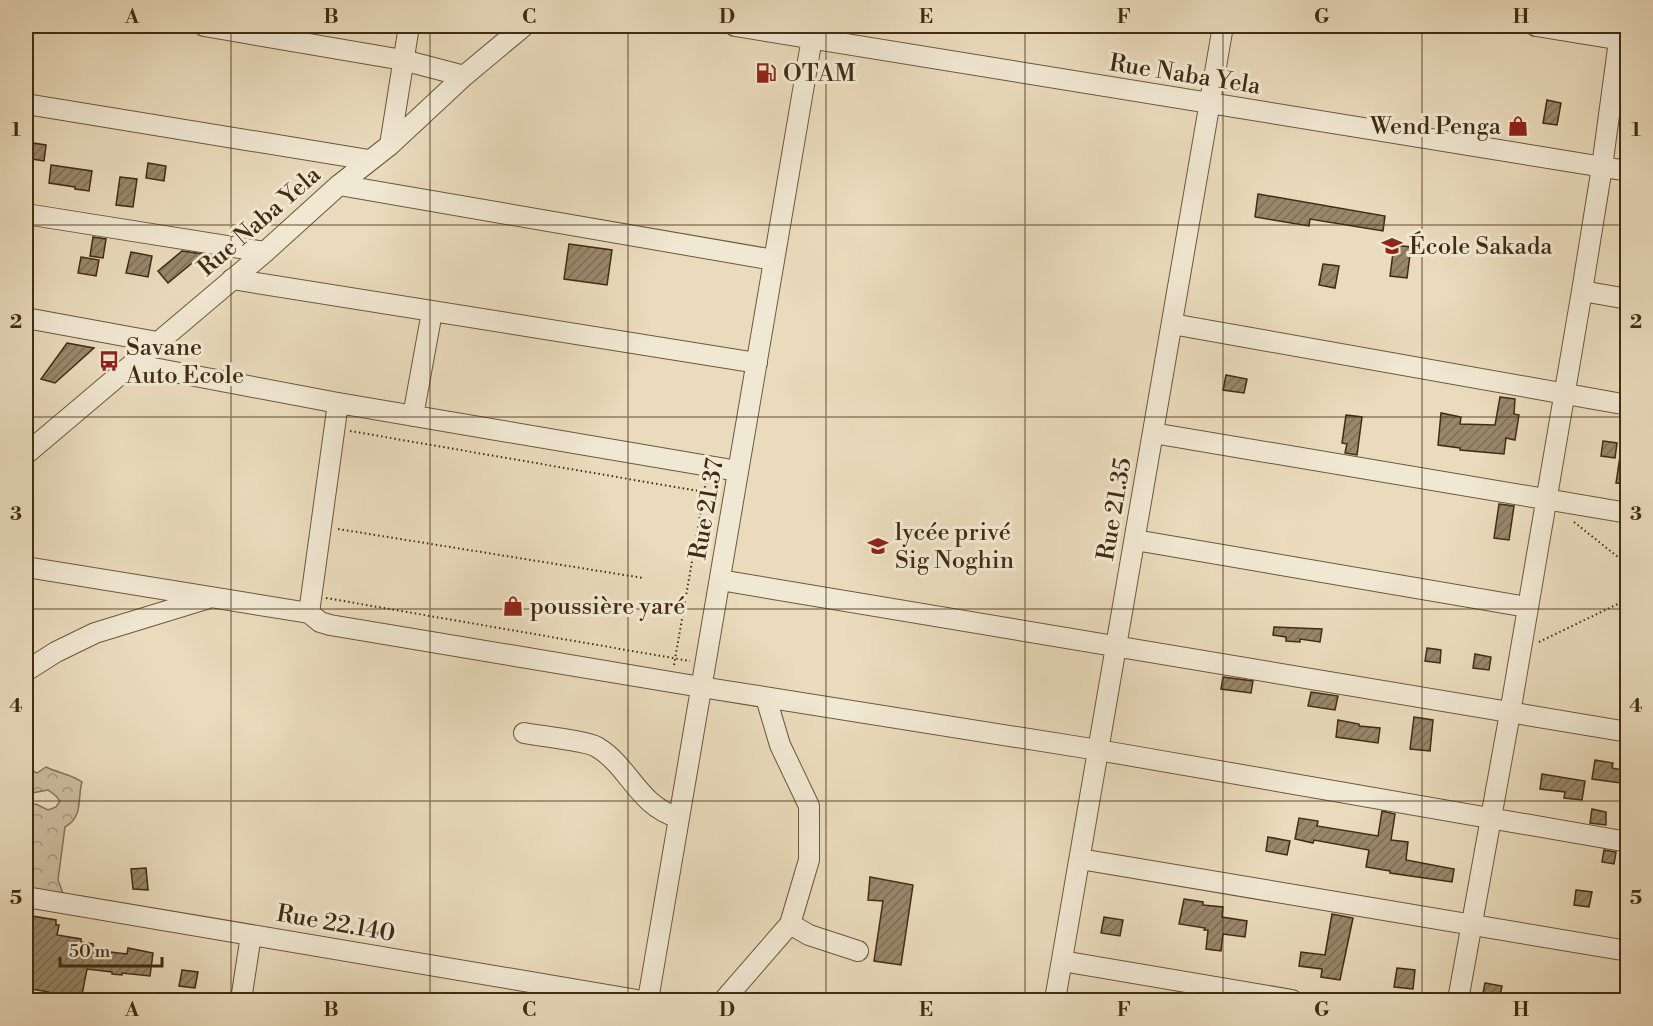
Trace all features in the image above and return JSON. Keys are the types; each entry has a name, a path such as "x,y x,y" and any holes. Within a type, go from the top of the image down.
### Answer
{"street":[{"path":"204,26 403,60 464,76"},
{"path":"390,145 409,26"},
{"name":"Rue Naba Yela","path":"26,454 265,252 339,185 390,145 464,76 524,26"},
{"name":"Rue Naba Yela","path":"735,26 813,32 1210,104 1628,171"},
{"name":"Rue 21.35","path":"1055,1000 1223,26"},
{"path":"1458,1000 1521,651 1582,291 1622,35 1536,26"},
{"name":"Rue 21.37","path":"648,1000 813,32"},
{"path":"26,104 369,160"},
{"path":"339,185 774,260"},
{"path":"26,214 265,252"},
{"path":"232,279 757,363"},
{"path":"1582,291 1628,299"},
{"path":"413,416 432,312"},
{"path":"26,318 157,342"},
{"path":"1172,324 1628,405"},
{"path":"132,364 338,403 738,471"},
{"path":"338,403 311,604 320,622 766,698 1098,750 1628,842"},
{"path":"26,432 45,436"},
{"path":"1153,433 1628,513"},
{"path":"1135,540 1527,607"},
{"path":"26,567 212,597 311,604"},
{"path":"720,580 1628,732"},
{"path":"26,672 56,652 95,633 212,597"},
{"path":"724,1000 790,924 808,860 809,807 780,745 766,698"},
{"path":"524,733 595,745 613,760 645,798 663,814 679,818"},
{"path":"1080,859 1628,951"},
{"name":"Rue 22.140","path":"26,897 637,1000"},
{"path":"790,924 809,935 858,951"},
{"path":"241,1000 251,934"},
{"path":"1062,961 1292,1000"}],"path":[{"path":"335,428 704,492"},
{"path":"671,682 708,466"},
{"path":"1571,519 1628,565"},
{"path":"321,526 643,578"},
{"path":"1521,651 1628,599"},
{"path":"311,604 705,664"}],"green space":[{"path":"46,767 82,782 79,807 75,818 65,827 58,880 64,896 26,895 26,867 30,862 31,842 26,835 26,806 36,804 48,810 56,807 60,801 48,790 26,794 26,768 37,773"}],"building":[{"path":"1547,100 1561,103 1557,125 1543,123"},
{"path":"26,142 46,145 44,161 26,158"},
{"path":"148,163 166,166 164,181 146,178"},
{"path":"51,165 92,171 89,191 49,183"},
{"path":"120,177 137,179 133,207 116,205"},
{"path":"1258,194 1385,216 1383,231 1310,219 1309,226 1255,217"},
{"path":"93,237 106,239 103,258 90,256"},
{"path":"569,244 612,250 607,285 564,279"},
{"path":"1394,245 1411,247 1407,278 1390,276"},
{"path":"182,251 203,254 168,283 158,271"},
{"path":"131,252 152,256 148,277 126,273"},
{"path":"81,257 99,260 96,276 78,273"},
{"path":"1323,264 1339,266 1335,288 1319,285"},
{"path":"67,343 94,348 55,383 41,379"},
{"path":"1226,375 1247,379 1244,393 1223,390"},
{"path":"1500,397 1515,399 1514,414 1519,415 1515,440 1506,438 1504,454 1460,450 1460,448 1438,445 1441,413 1461,417 1460,424 1495,425"},
{"path":"1346,415 1362,417 1357,455 1345,453 1347,444 1342,443"},
{"path":"1603,441 1617,443 1615,458 1601,456"},
{"path":"1621,450 1628,450 1628,484 1616,483"},
{"path":"1499,504 1514,506 1509,540 1494,538"},
{"path":"1274,627 1322,629 1320,642 1300,639 1300,642 1286,641 1286,637 1273,635"},
{"path":"1427,648 1441,650 1440,663 1425,661"},
{"path":"1475,654 1491,657 1489,670 1473,668"},
{"path":"1223,677 1253,681 1251,693 1221,689"},
{"path":"1311,692 1338,696 1335,710 1308,706"},
{"path":"1414,717 1433,720 1430,751 1410,749"},
{"path":"1338,720 1359,724 1359,726 1380,728 1378,743 1336,737"},
{"path":"1595,760 1613,763 1612,768 1628,771 1628,784 1592,779"},
{"path":"1542,774 1585,781 1582,800 1564,798 1565,792 1540,789"},
{"path":"1592,809 1606,812 1606,825 1590,823"},
{"path":"1382,811 1395,814 1391,840 1408,842 1406,860 1454,869 1452,882 1366,867 1369,850 1314,840 1313,843 1295,839 1299,818 1318,821 1317,826 1378,836"},
{"path":"1268,837 1290,841 1287,855 1266,851"},
{"path":"1604,850 1616,852 1614,864 1602,862"},
{"path":"146,868 148,890 133,889 131,869"},
{"path":"870,877 913,885 901,965 874,961 883,901 868,900"},
{"path":"1576,890 1592,892 1589,907 1574,905"},
{"path":"1184,899 1203,902 1203,905 1223,907 1222,917 1247,921 1245,937 1223,934 1221,951 1206,949 1208,930 1179,924"},
{"path":"1332,914 1353,918 1340,980 1321,977 1322,969 1299,966 1301,952 1325,955"},
{"path":"26,915 56,920 56,925 59,925 57,935 81,939 81,942 93,944 94,948 102,949 102,951 127,954 128,948 153,953 150,976 112,974 112,972 87,969 81,1000 48,997 49,992 26,988"},
{"path":"1104,917 1123,920 1120,936 1101,933"},
{"path":"1397,968 1415,970 1413,989 1394,987"},
{"path":"182,970 198,972 195,988 179,986"},
{"path":"1485,983 1502,986 1499,1000 1482,998"}],"place":[{"name":"OTAM","path":"766,73"},
{"name":"Wend Penga","path":"1518,126"},
{"name":"École Sakada","path":"1392,246"},
{"name":"Savane Auto Ecole","path":"109,361"},
{"name":"lycée privé Sig Noghin","path":"878,546"},
{"name":"poussière yaré","path":"513,606"}]}
